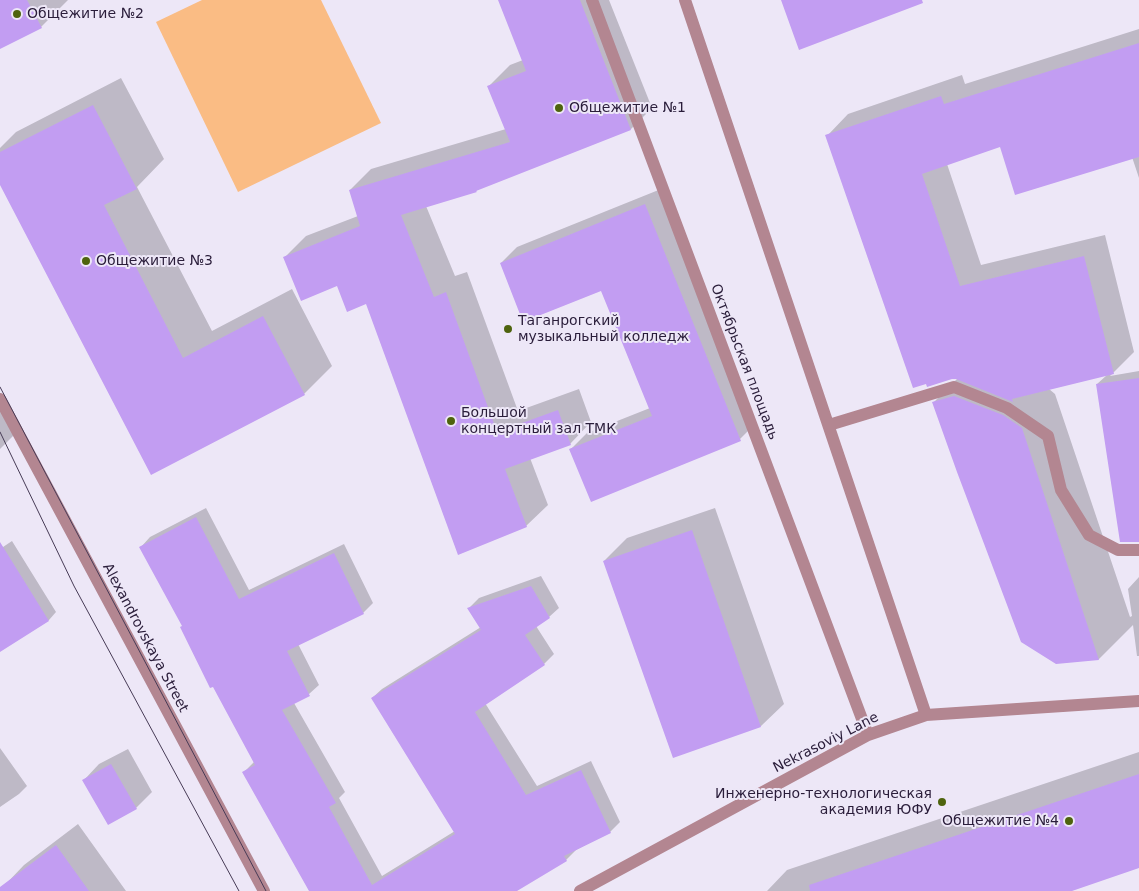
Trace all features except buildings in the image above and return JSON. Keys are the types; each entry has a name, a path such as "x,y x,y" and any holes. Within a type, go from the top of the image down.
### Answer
{"street":[{"name":"Октябрьская площадь","path":"592,0 868,735"},
{"path":"685,0 926,715"},
{"path":"829,425 954,387 1008,408 1048,436 1061,490 1089,535 1118,550 1139,550"},
{"name":"Alexandrovskaya Street","path":"0,399 264,891"},
{"name":"Nekrasoviy Lane","path":"580,891 868,735 926,715 1139,701"}],"shaded area":[{"path":"202,0 321,0 381,123 238,192 156,22"}],"tram line":[{"path":"0,387 266,891"},
{"path":"0,432 74,586 239,891"}],"place":[{"name":"Общежитие №2","path":"17,14"},
{"name":"Общежитие №1","path":"559,108"},
{"name":"Общежитие №3","path":"86,261"},
{"name":"Таганрогский музыкальный колледж","path":"508,329"},
{"name":"Большой концертный зал ТМК","path":"451,421"},
{"name":"Инженерно-технологическая академия ЮФУ","path":"942,802"},
{"name":"Общежитие №4","path":"1069,821"}]}
